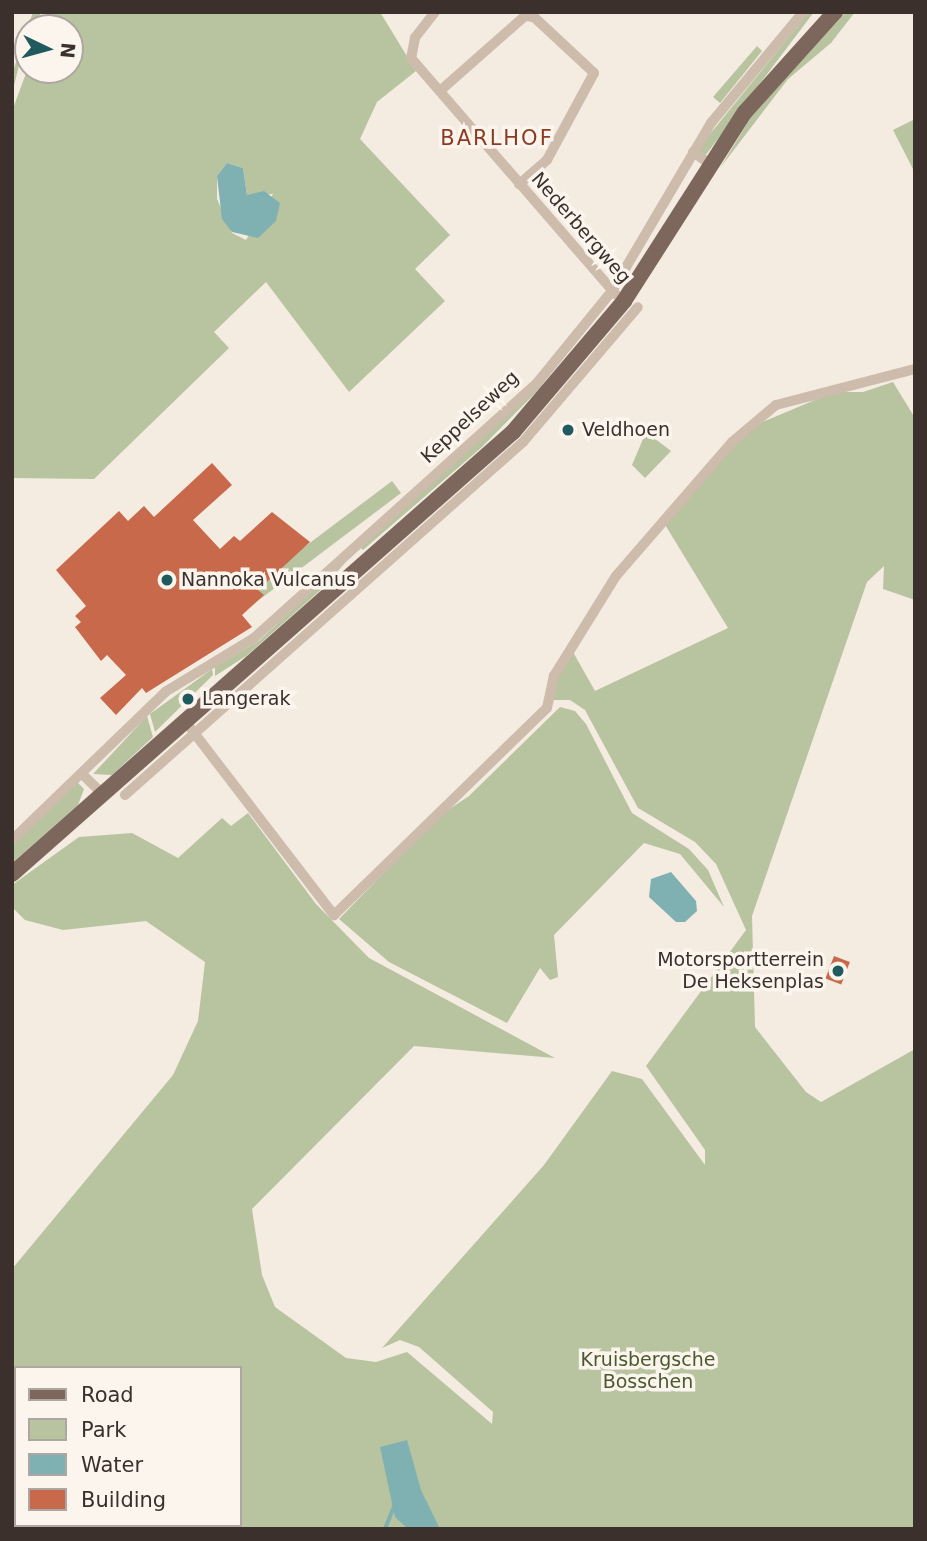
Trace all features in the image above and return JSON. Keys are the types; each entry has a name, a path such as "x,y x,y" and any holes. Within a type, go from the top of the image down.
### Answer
{"main road":[{"name":"Keppelseweg","path":"12,874 103,793 189,727 549,405 625,300 710,164 753,102 830,18"}],"street":[{"name":"Nederbergweg","path":"435,12 410,47 411,58 519,184 625,300"},
{"name":"Keppelseweg","path":"12,840 165,692 254,638 504,416 579,339 625,300 693,152 742,81 803,12"},
{"path":"441,90 525,16 594,73 547,160 519,184"},
{"path":"693,152 710,164"},
{"path":"189,727 334,915 547,708 554,676 616,576 732,442 776,405 915,369"},
{"name":"Keppelseweg","path":"125,795 189,727"},
{"path":"82,774 103,793"}],"green space":[{"path":"48,12 380,12 416,71 377,102 360,139 450,235 415,269 445,301 349,392 266,282 214,332 229,348 94,479 12,478 12,111 22,84 84,84 84,14 47,14","holes":["227,163 243,168 247,195 273,194 246,240 232,233 217,199 217,176"]},
{"path":"809,12 814,12 705,156 697,150"},
{"path":"846,12 855,12 831,43 788,79 720,168 753,114"},
{"path":"757,46 762,51 720,103 713,97"},
{"path":"14,68 12,94 12,74"},
{"path":"915,119 915,173 893,130"},
{"path":"551,377 482,447 363,550 360,547"},
{"name":"Kruisbergsche Bosschen","path":"893,382 915,418 915,600 883,589 884,566 867,582 752,916 755,1027 806,1092 821,1102 915,1049 915,1529 12,1529 12,1269 173,1075 198,1021 205,962 146,921 63,930 25,920 12,907 12,885 79,837 132,833 178,858 222,818 231,826 248,813 316,904 369,958 555,1058 414,1046 252,1209 262,1275 275,1307 346,1358 376,1362 407,1352 492,1424 493,1412 419,1347 400,1340 382,1348 544,1165 612,1071 642,1079 705,1165 705,1150 646,1066 746,930 716,864 695,842 638,808 585,710 570,700 552,700 557,679 573,652 595,691 728,628 664,523 716,460 760,423 834,392 863,392"},
{"path":"646,432 671,451 645,478 632,465"},
{"path":"392,481 401,493 241,614 231,602"},
{"path":"357,549 324,587 246,656 215,676 215,667 259,641"},
{"path":"212,669 213,675 155,732 150,714"},
{"path":"560,707 575,711 586,724 632,813 689,849 708,870 724,907 680,854 644,843 554,935 558,977 550,980 540,968 507,1023 389,962 339,919 439,816 469,796"},
{"path":"147,716 153,737 112,775 93,774"},
{"path":"77,782 84,789 78,805 12,863 12,845"}],"water":[{"path":"227,163 243,168 247,195 264,191 280,203 276,221 258,238 232,232 222,219 217,176"},
{"path":"671,872 696,901 697,911 685,922 676,922 649,897 651,879"},
{"path":"407,1440 421,1490 440,1529 408,1529 395,1517 380,1447"}],"building":[{"name":"Nannoka Vulcanus","path":"212,463 232,485 193,520 220,549 234,536 240,541 272,512 310,542 258,590 264,595 242,615 252,627 146,693 142,688 116,715 100,698 126,675 107,655 101,661 75,627 81,622 75,616 86,606 56,570 119,511 128,521 144,506 154,517"},
{"name":"Motorsportterrein De Heksenplas","path":"834,956 850,962 841,984 825,978"}],"waterway":[{"path":"385,1529 394,1507"}],"place":[{"name":"Veldhoen","path":"568,430"},
{"name":"Nannoka Vulcanus","path":"167,580"},
{"name":"Langerak","path":"188,699"},
{"name":"Motorsportterrein De Heksenplas","path":"838,971"}],"district":[{"name":"BARLHOF","path":"497,138"}]}
